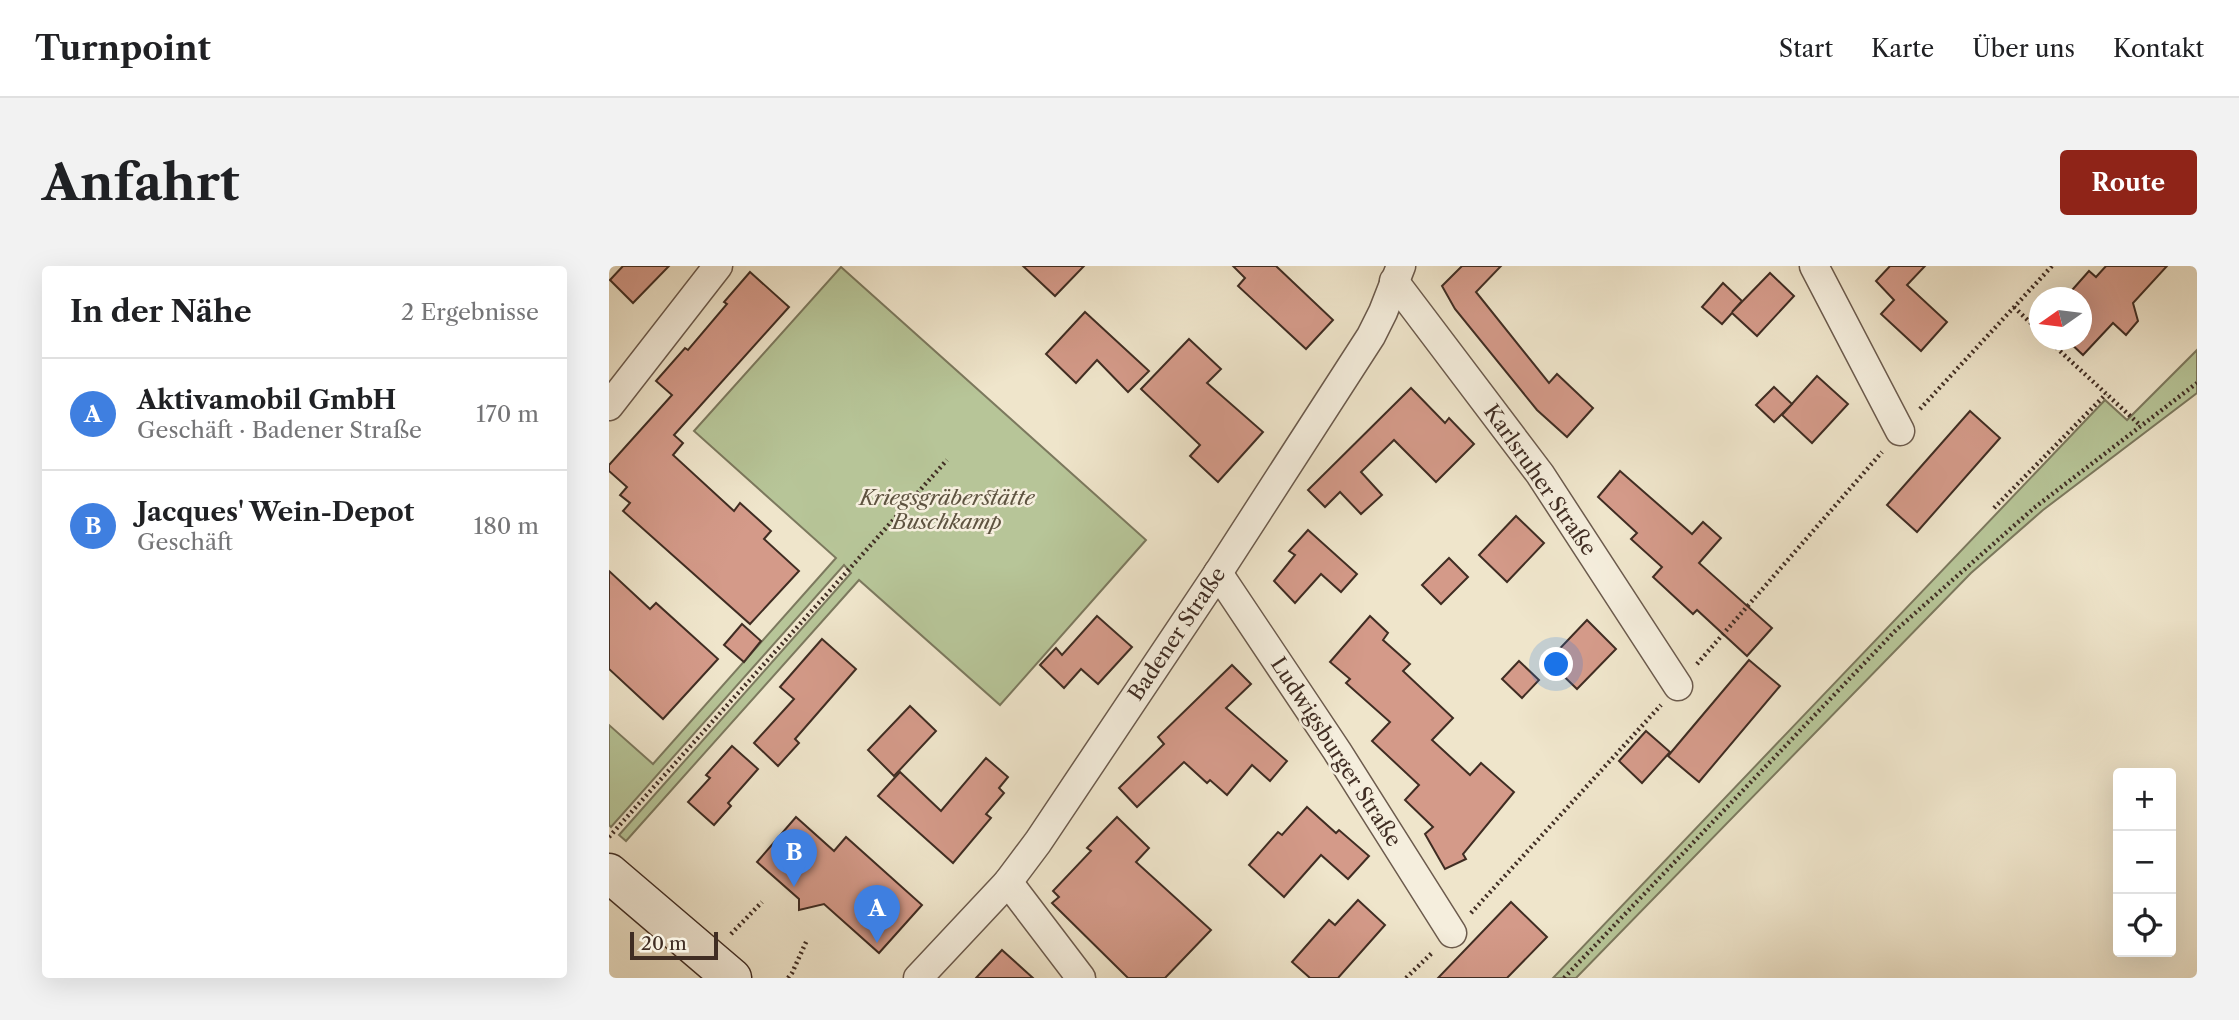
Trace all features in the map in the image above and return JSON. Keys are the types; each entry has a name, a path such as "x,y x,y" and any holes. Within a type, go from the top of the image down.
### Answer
{"main road":[{"path":"609,873 721,968"}],"street":[{"path":"609,406 718,266"},
{"path":"1814,266 1900,431"},
{"name":"Badener Straße","path":"918,978 1008,882 1038,842 1219,573 1371,336 1384,312 1398,273"},
{"name":"Karlsruher Straße","path":"1398,273 1540,474 1678,686"},
{"name":"Ludwigsburger Straße","path":"1219,573 1337,751 1452,933"},
{"path":"1008,882 1080,978"}],"path":[{"path":"1406,978 1452,933 1678,686 1900,431 2052,266"},
{"path":"2014,307 2029,321"},
{"path":"2059,350 2141,426"},
{"path":"1564,978 1896,630 2034,508 2197,383"},
{"path":"1994,508 2106,394"},
{"path":"609,837 947,460"},
{"path":"721,968 762,902"},
{"path":"788,978 807,940"}],"green space":[{"name":"Kriegsgräberstätte Buschkamp","path":"841,267 1146,540 1000,705 859,580 626,841 619,835 851,573 844,565 611,827 609,725 653,764 836,558 694,431"},
{"path":"2197,350 2197,393 2043,510 1971,573 1576,978 1553,978 2105,400 2127,420"}],"building":[{"path":"623,266 669,266 633,303 610,280"},
{"path":"1023,266 1084,266 1055,296"},
{"path":"1233,266 1276,266 1333,320 1306,349 1238,286 1245,278"},
{"path":"1462,266 1501,266 1476,292 1549,383 1557,374 1593,408 1567,437 1537,410 1455,309 1442,286"},
{"path":"1890,266 1925,266 1907,285 1947,322 1921,351 1881,314 1894,300 1876,281"},
{"path":"2106,266 2167,266 2133,303 2138,321 2126,335 2113,323 2092,345 2092,287 2075,287 2089,271 2096,277"},
{"path":"750,272 789,307 674,435 683,443 673,455 734,511 740,503 771,531 764,539 799,571 750,624 623,511 630,503 620,495 627,487 609,471 609,465 672,395 656,381 685,348 688,350"},
{"path":"1770,273 1794,296 1757,336 1732,313 1722,324 1702,307 1723,283 1742,301 1732,312"},
{"path":"1085,312 1149,371 1128,392 1097,360 1076,383 1046,354"},
{"path":"1189,339 1221,369 1207,383 1263,432 1218,482 1190,456 1200,445 1141,389"},
{"path":"1817,376 1848,404 1812,443 1782,415"},
{"path":"1774,387 1792,404 1774,422 1756,405"},
{"path":"1411,388 1445,423 1449,418 1474,444 1436,482 1394,440 1361,472 1382,495 1361,514 1340,492 1325,507 1308,490"},
{"path":"1970,411 2000,438 1917,532 1887,505"},
{"path":"1620,471 1692,534 1703,522 1721,538 1699,563 1772,628 1747,656 1697,610 1693,614 1653,577 1662,567 1631,539 1637,533 1598,497"},
{"path":"1516,516 1544,543 1507,582 1479,555"},
{"path":"1308,530 1357,574 1341,592 1321,574 1295,603 1274,581 1295,555 1289,551"},
{"path":"1449,558 1468,577 1441,604 1422,585"},
{"path":"609,571 650,609 656,603 718,659 663,719 609,669"},
{"path":"1097,616 1132,647 1098,684 1081,669 1064,688 1040,665 1056,648 1062,655"},
{"path":"1370,616 1388,633 1383,640 1410,664 1403,671 1453,718 1432,740 1470,775 1481,763 1514,792 1463,854 1466,859 1445,869 1425,834 1433,827 1405,800 1419,785 1372,741 1390,722 1346,683 1350,679 1330,662"},
{"path":"1587,620 1616,649 1577,689 1548,661"},
{"path":"742,624 761,641 744,662 724,645"},
{"path":"822,639 856,669 795,739 799,743 778,766 754,743 794,699 780,687"},
{"path":"1749,660 1780,686 1699,782 1668,756"},
{"path":"1519,661 1539,680 1522,698 1502,679"},
{"path":"1232,665 1251,684 1226,708 1287,761 1270,781 1252,765 1227,795 1210,780 1207,783 1184,762 1137,807 1119,788 1164,744 1158,737"},
{"path":"910,706 936,731 894,776 868,750"},
{"path":"1646,731 1670,752 1642,783 1619,761"},
{"path":"732,746 758,769 728,803 731,806 714,825 688,802 710,778 706,775"},
{"path":"986,758 1008,777 999,788 1004,793 986,814 991,818 953,863 878,796 900,772 941,811"},
{"path":"1307,807 1336,833 1339,830 1369,856 1348,879 1321,855 1284,897 1249,865 1278,832 1282,835"},
{"path":"796,817 834,851 846,837 922,905 879,953 824,904 799,910 799,899 757,862"},
{"path":"1117,817 1149,848 1136,862 1211,930 1165,978 1128,978 1052,903 1059,897 1053,891 1091,851 1087,848"},
{"path":"1358,900 1385,925 1338,978 1310,978 1292,962 1329,920 1335,925"},
{"path":"1511,902 1547,937 1507,978 1438,978"},
{"path":"1002,950 1033,978 976,978"}],"place":[{"name":"Jacques' Wein-Depot","path":"794,887"},
{"name":"Aktivamobil GmbH","path":"877,943"}]}
